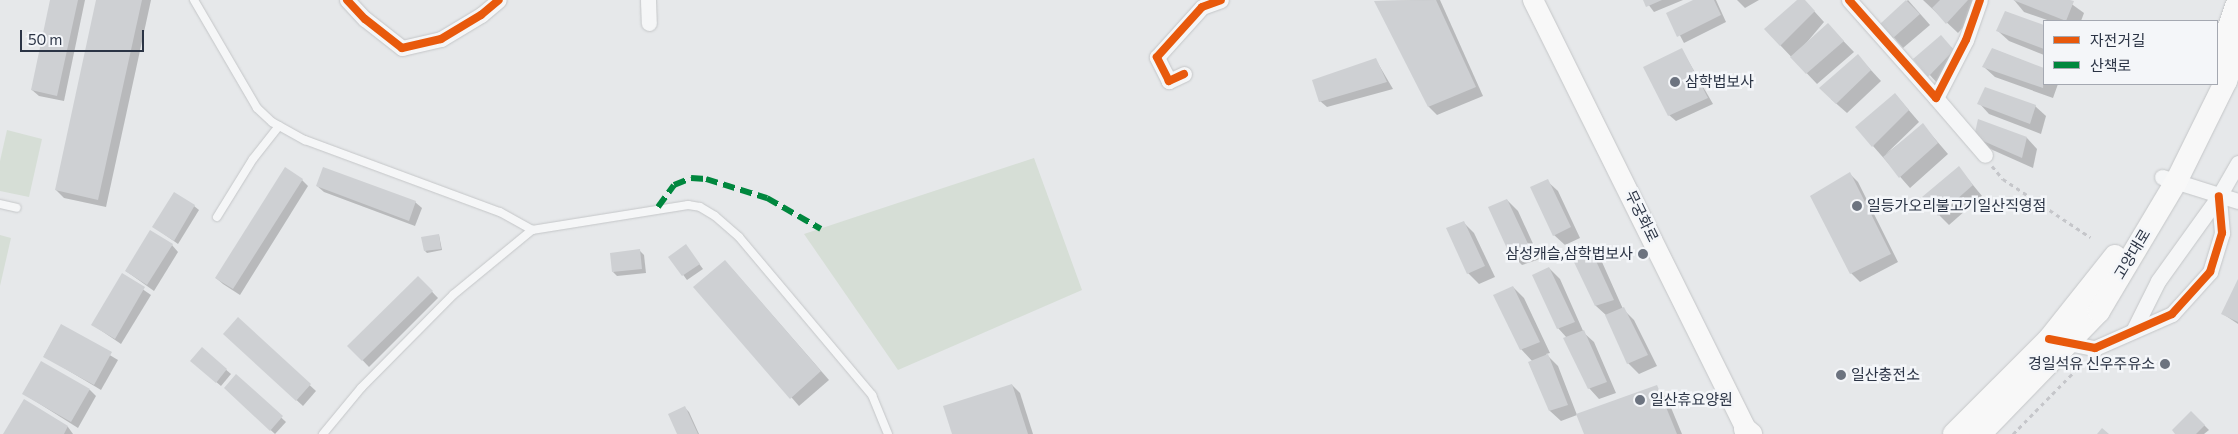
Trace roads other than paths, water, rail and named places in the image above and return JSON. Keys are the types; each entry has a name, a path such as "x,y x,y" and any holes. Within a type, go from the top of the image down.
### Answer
{"main road":[{"name":"무궁화로","path":"1533,0 1748,432"},
{"path":"2218,59 2238,1"},
{"name":"고양대로","path":"1980,434 2060,341 2110,264 2169,180 2226,81 2238,44"},
{"name":"고양대로","path":"2169,180 2208,85"},
{"name":"고양대로","path":"1954,434 2060,341"}],"street":[{"path":"347,0 365,20 402,48 441,39 482,15 499,0"},
{"path":"648,0 649,23"},
{"path":"1848,0 1936,98 1984,155"},
{"path":"1936,98 1966,40 1980,0"},
{"path":"1184,74 1169,81 1157,57 1202,7 1214,1"},
{"path":"2133,331 2158,282 2219,196 2238,163"},
{"path":"2169,180 2238,201"},
{"path":"2060,341 2095,348 2172,314 2210,272 2222,233 2219,196"}],"lane":[{"path":"194,0 256,108 279,126 305,140 500,212 532,230"},
{"path":"217,216 253,159 279,126"},
{"path":"0,204 17,208"},
{"path":"323,434 361,388 454,294 532,230 670,205 700,207 739,238 872,395 888,434"}],"place":[{"name":"삼학법보사","path":"1675,82"},
{"name":"일등가오리불고기일산직영점","path":"1857,206"},
{"name":"삼성캐슬,삼학법보사","path":"1643,254"},
{"name":"경일석유 신우주유소","path":"2165,364"},
{"name":"일산충전소","path":"1841,375"},
{"name":"일산휴요양원","path":"1640,400"}]}
